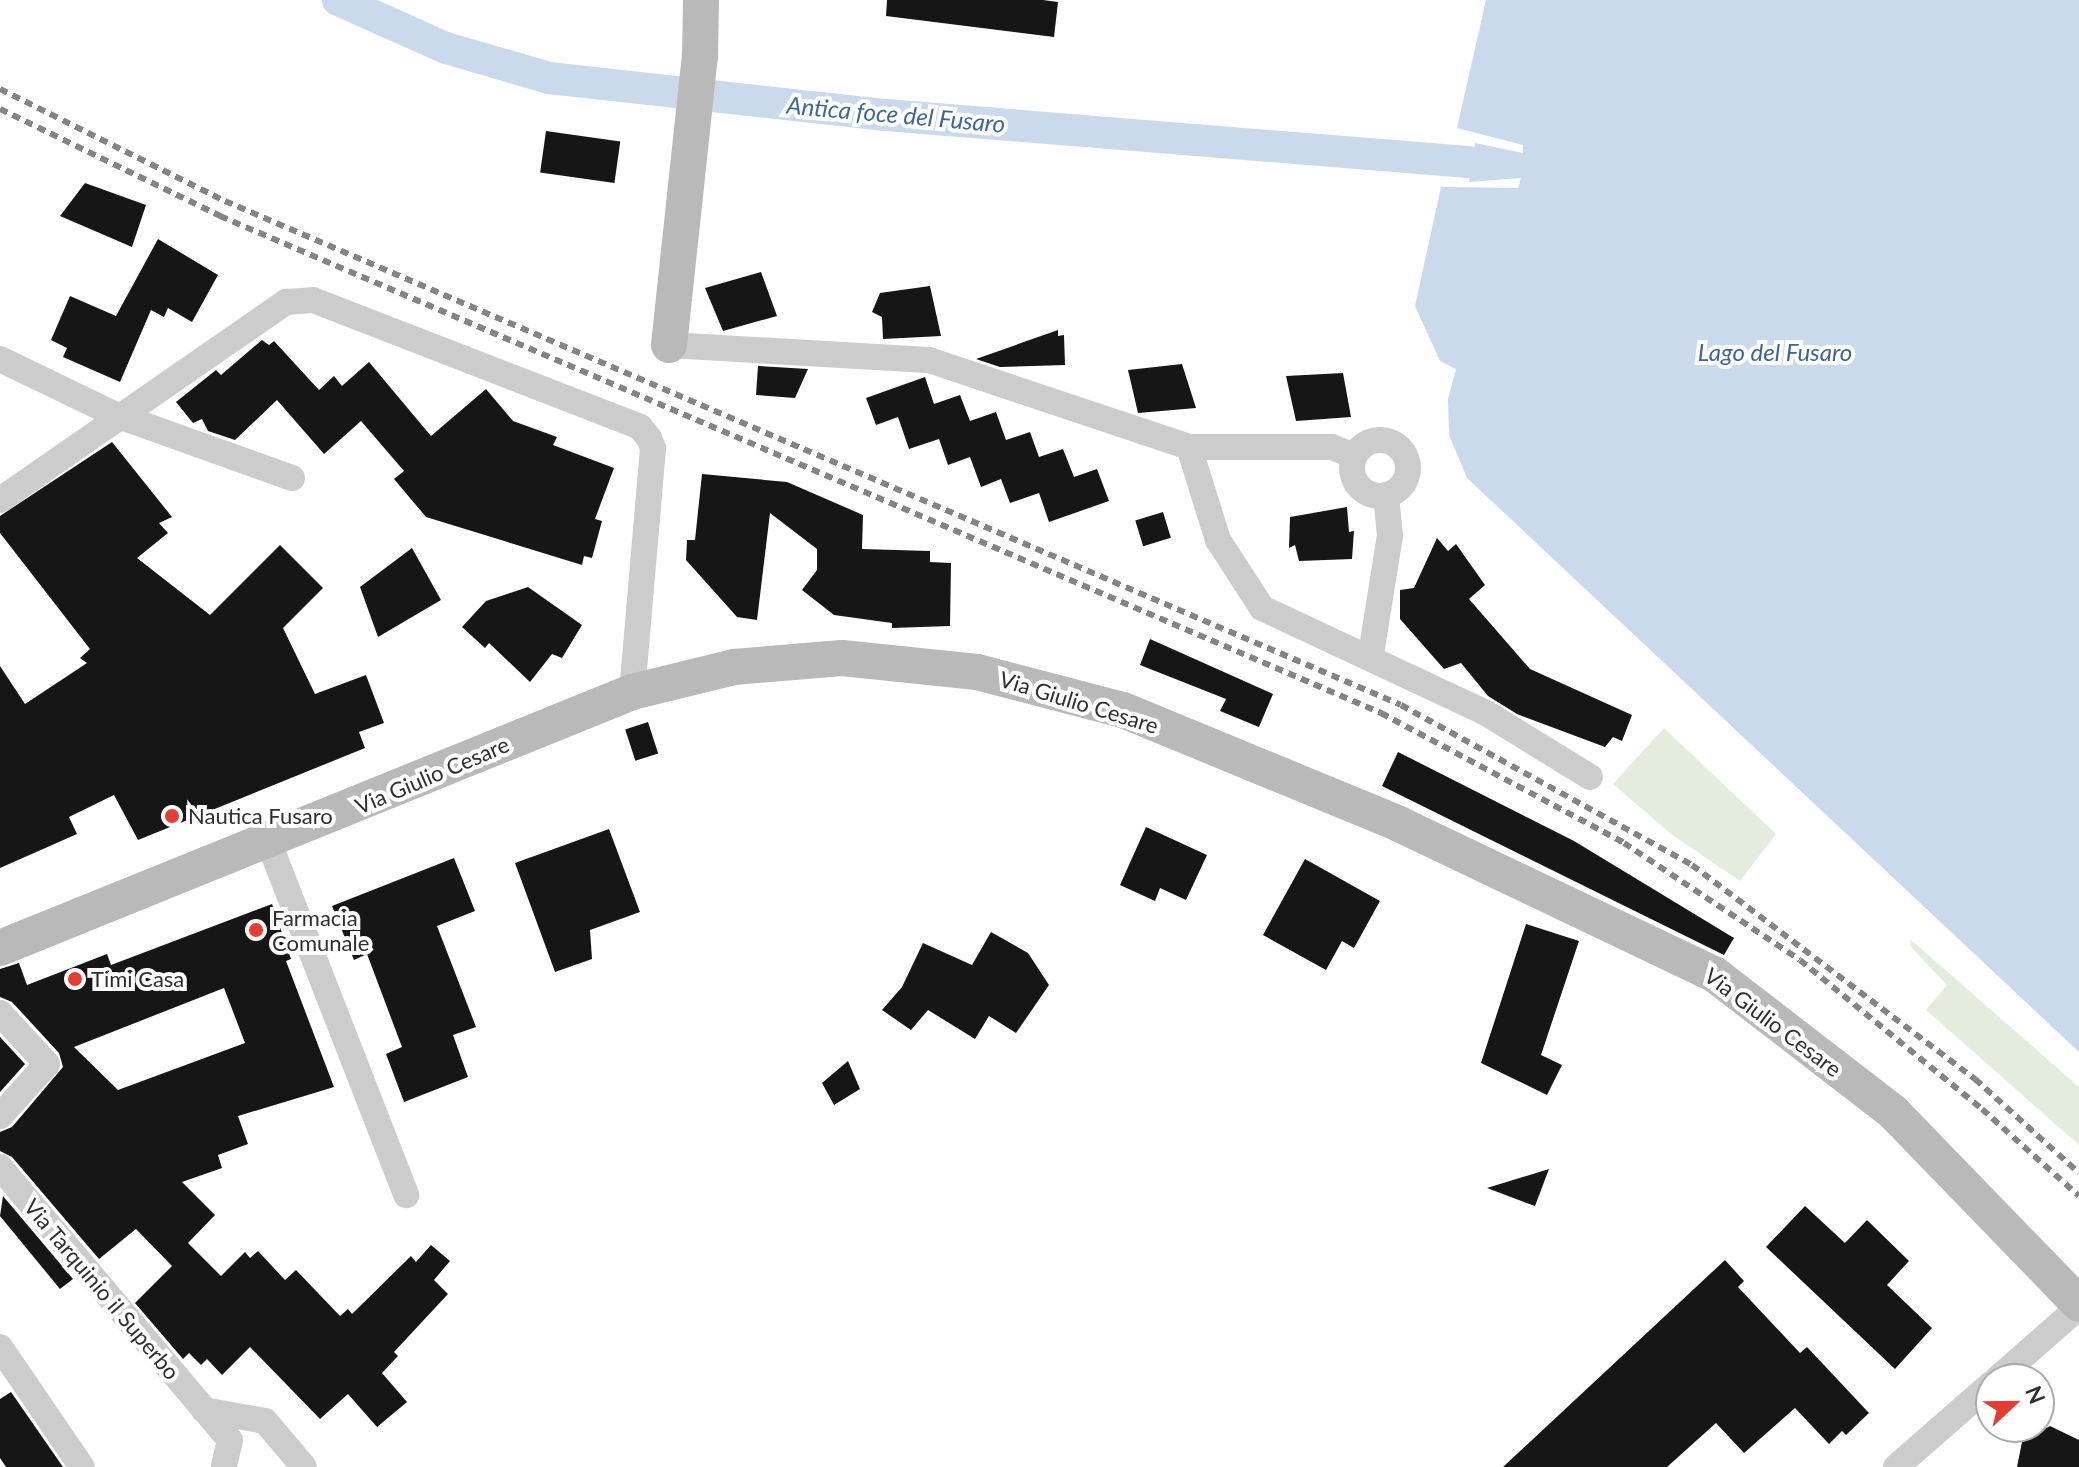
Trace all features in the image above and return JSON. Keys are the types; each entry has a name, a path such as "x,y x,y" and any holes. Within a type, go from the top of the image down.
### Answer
{"street":[{"path":"701,0 698,72 669,345 929,360 1189,447 1332,447 1354,456"},
{"path":"0,500 116,415 286,302 313,300 640,427 653,448 632,692"},
{"path":"0,359 116,415 292,478"},
{"path":"1376,439 1402,450 1407,477 1386,495 1369,494 1355,482 1354,456 1376,439"},
{"path":"1189,447 1218,540 1262,608 1371,654 1486,713 1590,777"},
{"path":"1371,654 1390,536 1386,495"},
{"name":"Via Giulio Cesare","path":"0,948 269,843 632,692 734,667 842,658 977,672 1123,710 1399,824 1714,974 1893,1112 2079,1306"},
{"path":"269,843 406,1195"},
{"path":"0,1013 47,1064 0,1116"},
{"name":"Via Tarquinio il Superbo","path":"0,1167 230,1440 224,1467"},
{"path":"2015,1363 2079,1306"},
{"path":"0,1347 82,1467"},
{"path":"1896,1467 1975,1398"},
{"path":"204,1410 265,1421 304,1467"}],"green space":[{"path":"1664,728 1776,834 1740,881 1671,834 1613,784"},
{"path":"1910,939 2079,1087 2079,1145 1926,1010 1947,985 1911,947"}],"water":[{"name":"Lago del Fusaro","path":"1486,0 2079,0 2079,1052 1467,478 1449,435 1448,399 1456,369 1440,361 1415,306 1441,187 1518,188 1521,178 1469,182 1475,143 1523,153 1523,145 1457,128"}],"building":[{"path":"887,0 1058,2 1054,37 886,16"},
{"path":"546,131 620,141 614,183 540,173"},
{"path":"85,183 146,205 132,247 60,216"},
{"path":"158,239 218,275 192,322 168,308 164,317 151,310 120,382 63,357 67,348 51,340 70,296 116,316"},
{"path":"761,272 777,316 723,331 705,288"},
{"path":"930,286 941,336 883,339 882,317 872,312 880,293"},
{"path":"1058,330 1058,336 1064,335 1065,365 1000,367 976,359"},
{"path":"262,340 269,345 274,341 319,390 334,376 342,386 369,362 431,436 486,389 513,421 557,437 553,445 614,468 595,519 602,521 592,558 584,556 582,565 426,517 394,479 404,471 361,421 324,454 277,400 235,440 208,431 202,419 193,423 176,402 216,370 221,375"},
{"path":"1182,364 1196,408 1138,413 1128,370"},
{"path":"758,366 808,369 795,398 756,395"},
{"path":"1343,373 1351,417 1296,421 1286,376"},
{"path":"925,377 934,404 960,395 970,421 996,412 1006,440 1030,432 1039,457 1063,449 1074,477 1097,469 1109,501 1049,522 1039,493 1010,503 1001,479 981,487 970,457 948,465 939,439 909,449 898,417 876,425 866,398"},
{"path":"112,442 172,517 159,523 168,533 137,558 210,615 280,545 323,588 283,628 315,694 366,675 384,723 359,732 365,748 138,840 114,795 69,817 77,834 0,868 0,666 25,704 87,663 80,658 90,649 0,533 0,516"},
{"path":"702,474 787,482 863,515 862,549 930,551 930,562 951,563 950,626 892,628 892,623 834,615 802,590 817,570 817,549 770,513 757,620 737,617 686,560 687,540 695,540"},
{"path":"1347,507 1349,532 1354,531 1352,559 1299,561 1295,545 1289,548 1290,517"},
{"path":"1163,512 1171,538 1143,546 1135,520"},
{"path":"1437,538 1448,551 1456,544 1485,585 1469,599 1530,669 1632,715 1622,741 1613,737 1605,747 1517,714 1488,696 1461,663 1444,669 1400,619 1400,590 1414,588"},
{"path":"412,548 441,600 378,637 360,587"},
{"path":"528,587 582,625 562,658 552,654 530,682 489,643 485,648 462,627 486,601"},
{"path":"1150,639 1273,694 1259,727 1220,711 1226,699 1140,665"},
{"path":"648,722 658,753 635,761 625,729"},
{"path":"1398,752 1574,841 1734,938 1724,955 1382,786"},
{"path":"1146,827 1207,855 1186,900 1160,888 1155,901 1120,885"},
{"path":"609,829 640,912 590,930 592,959 555,972 515,863"},
{"path":"454,858 475,911 437,926 476,1027 453,1035 468,1077 404,1102 386,1054 402,1047 367,954 354,960 332,906"},
{"path":"1305,859 1380,901 1354,948 1342,941 1326,970 1263,935"},
{"path":"272,904 291,959 286,961 334,1087 238,1116 248,1144 218,1155 222,1168 182,1182 215,1215 188,1243 221,1276 245,1252 250,1258 258,1251 285,1280 296,1270 340,1316 348,1309 352,1314 411,1256 416,1262 431,1245 450,1261 434,1280 448,1294 394,1352 398,1356 382,1373 407,1402 377,1427 348,1394 320,1419 250,1347 222,1375 207,1359 201,1365 189,1353 183,1359 135,1303 172,1266 136,1229 99,1259 12,1157 0,1151 0,1132 12,1127 63,1067 59,1053 12,1002 0,997 0,969 19,963 27,985 107,954 111,965","holes":["224,988 245,1043 118,1090 74,1047"]},
{"path":"1526,924 1579,941 1541,1055 1562,1065 1547,1095 1481,1063"},
{"path":"991,932 1028,953 1049,985 1016,1033 989,1016 975,1039 928,1010 911,1030 882,1010 902,987 923,943 972,965"},
{"path":"0,1037 25,1064 0,1092"},
{"path":"848,1061 860,1089 834,1105 822,1083"},
{"path":"1549,1169 1535,1206 1487,1188"},
{"path":"3,1196 73,1279 60,1289 0,1216"},
{"path":"1805,1206 1845,1243 1867,1220 1909,1261 1887,1285 1932,1328 1895,1369 1766,1247"},
{"path":"1725,1260 1744,1281 1738,1287 1800,1353 1807,1347 1869,1413 1846,1435 1842,1431 1829,1444 1795,1408 1744,1453 1716,1423 1667,1467 1503,1467"},
{"path":"11,1392 63,1467 6,1467 0,1458 0,1399"},
{"path":"2055,1428 2079,1440 2079,1467 2017,1467 2022,1443 2055,1443"}],"waterway":[{"name":"Antica foce del Fusaro","path":"338,0 446,48 549,78 886,115 1468,162"}],"railway":[{"path":"0,89 225,201 1401,705 1692,865 1975,1079 2079,1173"},
{"path":"0,109 220,216 1381,713 1624,843 1800,960 1982,1109 2079,1196"}],"place":[{"name":"Nautica Fusaro","path":"172,816"},
{"name":"Farmacia Comunale","path":"256,930"},
{"name":"Timi Casa","path":"75,979"}]}
